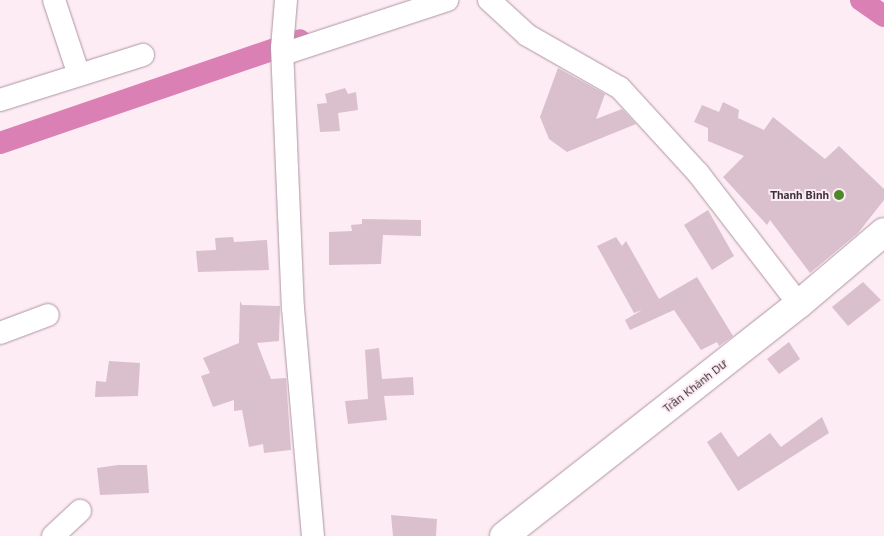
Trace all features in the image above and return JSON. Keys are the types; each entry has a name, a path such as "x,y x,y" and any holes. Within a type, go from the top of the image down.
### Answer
{"street":[{"path":"54,0 79,75"},
{"path":"286,0 283,46 293,308 314,536"},
{"path":"283,46 447,0"},
{"path":"489,0 527,35 606,76 620,88 698,173 799,304"},
{"path":"0,100 143,55"},
{"name":"Trần Khánh Dư","path":"504,536 799,304 884,232"},
{"path":"0,333 48,315"},
{"path":"53,536 80,511"}],"building":[{"path":"558,68 605,94 596,119 622,109 636,124 567,152 549,139 540,117"},
{"path":"345,88 348,94 356,92 358,110 338,113 340,131 320,132 317,104 327,103 325,94"},
{"path":"723,102 739,110 738,118 764,130 773,117 825,159 839,146 884,189 884,200 858,233 810,273 770,220 767,225 723,177 744,156 708,141 708,128 694,122 702,105 719,112"},
{"path":"708,210 734,256 712,270 684,225"},
{"path":"362,219 421,220 421,236 383,235 381,264 329,265 329,232 352,231 351,225 362,224"},
{"path":"233,237 234,242 267,240 269,270 198,272 196,251 216,250 215,238"},
{"path":"616,237 622,246 626,241 659,299 697,277 733,336 719,346 717,342 701,350 674,310 630,330 625,320 642,310 634,313 597,246"},
{"path":"863,282 881,300 848,326 832,307"},
{"path":"240,301 242,305 280,306 279,341 257,343 271,379 286,378 291,450 264,453 263,444 249,447 242,410 234,411 234,400 213,407 201,376 210,373 203,358 239,343"},
{"path":"789,342 800,359 779,374 767,359"},
{"path":"379,348 382,379 413,377 414,395 384,396 387,420 348,424 345,401 368,399 365,350"},
{"path":"109,361 140,363 138,396 95,397 96,381 106,382"},
{"path":"822,417 829,433 738,491 707,442 721,432 738,457 770,433 781,447"},
{"path":"118,465 147,465 149,493 100,495 97,468"},
{"path":"391,515 437,519 436,536 393,536"}],"waterway":[{"path":"861,0 884,16"},
{"path":"0,143 300,40"}],"place":[{"name":"Thanh Bình","path":"839,195"}]}
